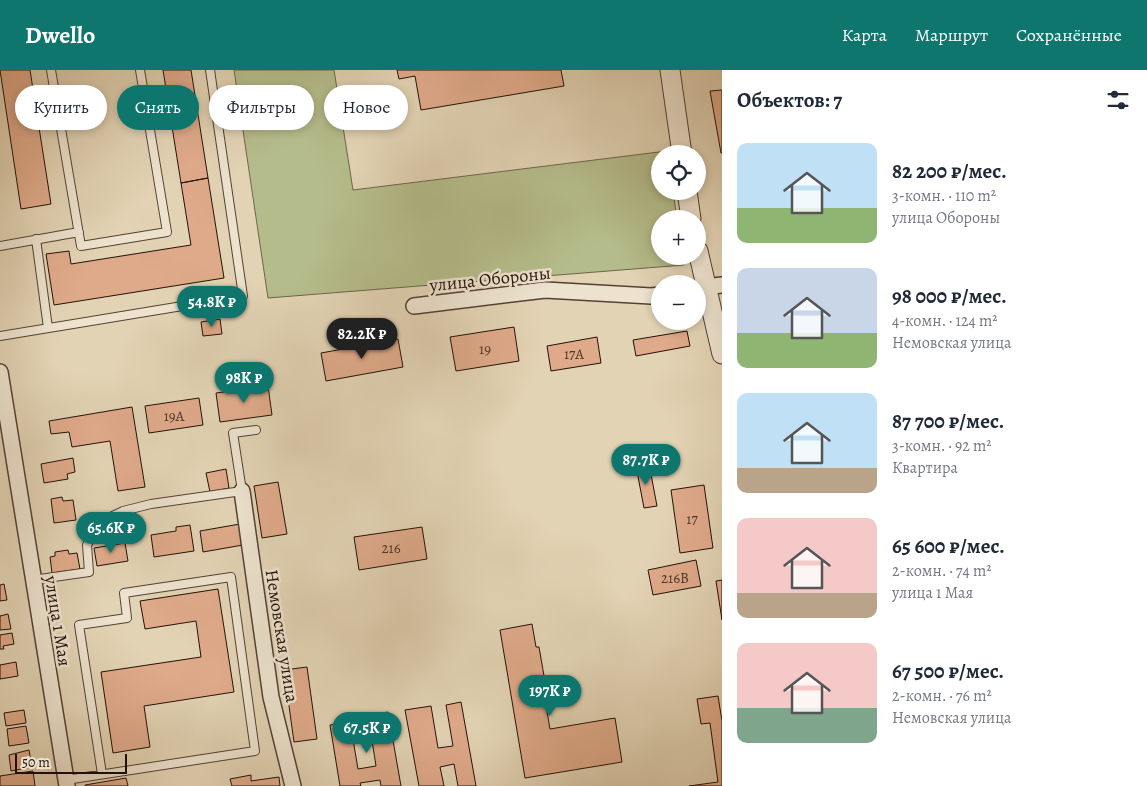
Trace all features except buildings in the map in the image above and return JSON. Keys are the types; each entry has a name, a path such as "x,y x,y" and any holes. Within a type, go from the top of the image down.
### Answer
{"street":[{"path":"670,70 681,145"},
{"path":"702,265 722,354"},
{"name":"улица Обороны","path":"414,306 545,290 651,296"},
{"name":"улица 1 Мая","path":"0,372 3,412 66,783"},
{"name":"Немовская улица","path":"242,491 271,697 293,786"}],"lane":[{"path":"52,70 81,246 168,232 140,70"},
{"path":"0,336 243,296 210,70"},
{"path":"0,246 79,232"},
{"path":"36,239 48,328"},
{"path":"33,580 89,572 88,545 100,522 123,511 151,504 242,491 233,433 256,430"},
{"path":"66,783 102,774 255,751 231,577 124,592 127,618 79,625 102,774"}],"green space":[{"path":"234,70 334,70 336,85 324,85 324,130 344,130 353,190 651,153 651,200 674,200 676,210 651,210 651,265 684,265 268,298 243,130 314,130 314,85 236,85"}]}
